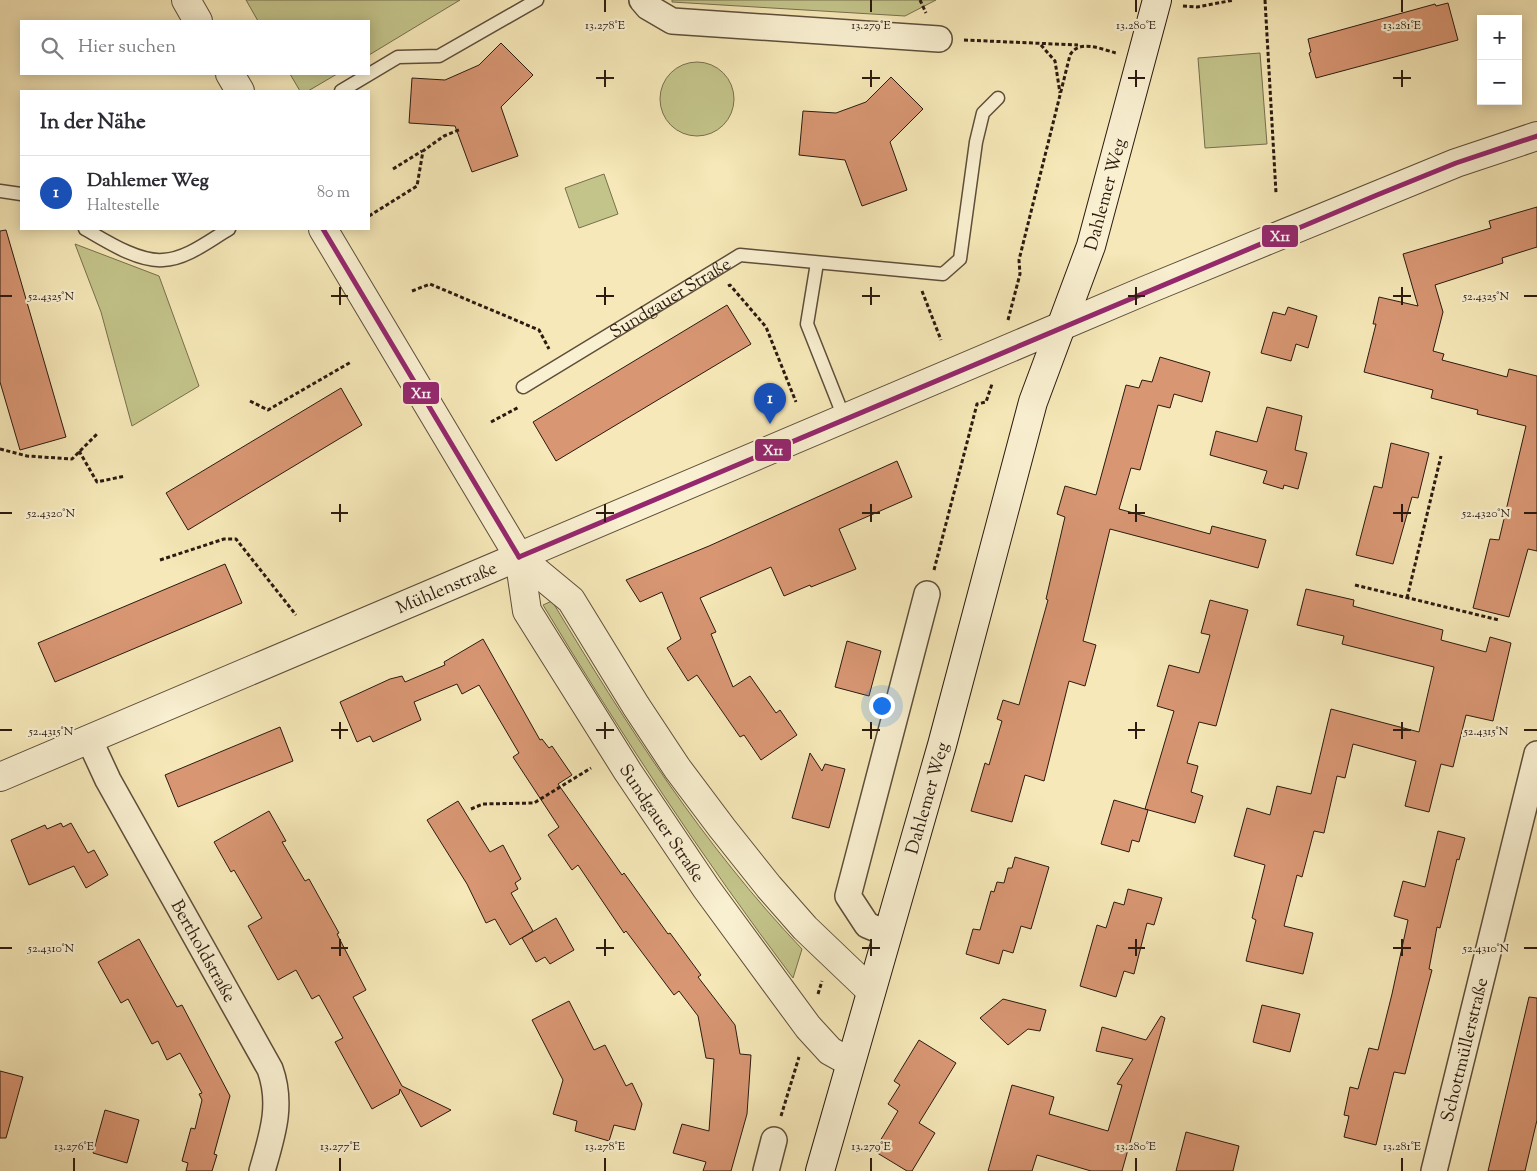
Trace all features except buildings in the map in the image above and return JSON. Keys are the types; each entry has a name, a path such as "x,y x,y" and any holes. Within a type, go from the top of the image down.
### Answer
{"street":[{"path":"186,0 197,20"},
{"path":"642,0 648,7 672,21 939,38"},
{"name":"Dahlemer Weg","path":"820,1171 886,933 945,736 1032,402 1091,246 1166,2"},
{"path":"231,75 239,90"},
{"name":"Mühlenstraße","path":"0,777 1059,328 1447,166 1537,136"},
{"name":"Sundgauer Straße","path":"324,230 519,557 571,600 636,706 722,828 769,887 806,928 870,991"},
{"name":"Sundgauer Straße","path":"519,557 527,611 628,772 706,888 808,1027 830,1051 850,1062"},
{"path":"886,933 867,925 848,896 927,594"},
{"name":"Bertholdstraße","path":"89,739 108,780 270,1069 276,1090 277,1110 262,1171"},
{"name":"Schottmüllerstraße","path":"1434,1171 1531,808 1537,754"},
{"path":"766,1171 774,1140"}],"lane":[{"path":"370,73 398,57 439,56 537,0"},
{"path":"342,90 367,75"},
{"name":"Sundgauer Straße","path":"523,387 740,255 942,274 960,259 976,142 983,113 998,98"},
{"path":"0,191 20,194"},
{"path":"87,230 128,253 163,260 188,253 227,230"},
{"path":"817,263 806,324 844,420"}],"path":[{"path":"1166,2 1197,7 1234,0"},
{"path":"1265,0 1276,193"},
{"path":"939,38 1081,46 1117,53 1119,44"},
{"path":"1041,45 1055,61 1060,96"},
{"path":"1019,260 1070,55 1074,48 1081,46"},
{"path":"393,169 444,136 461,129"},
{"path":"370,215 417,186 423,151"},
{"path":"923,273 922,294 942,340"},
{"path":"412,290 430,284 539,330 558,365"},
{"path":"722,290 730,285 766,327 796,402"},
{"path":"250,401 268,410 351,362"},
{"path":"927,594 977,404 986,402"},
{"path":"491,422 522,405"},
{"path":"0,449 27,456 72,459 98,433"},
{"path":"79,451 97,482 125,476"},
{"path":"1407,598 1441,456"},
{"path":"160,560 224,539 236,539 296,615"},
{"path":"1355,585 1499,620"},
{"path":"471,809 483,804 534,803 591,768"}],"green space":[{"path":"246,0 460,0 370,54 370,20 257,20"},
{"path":"672,0 936,0 905,16 672,2"},
{"path":"1260,53 1267,144 1205,148 1198,58"},
{"path":"697,62 718,68 728,78 734,99 728,120 718,130 697,136 676,130 666,120 660,99 666,78 676,68"},
{"path":"291,75 335,75 310,90 299,90"},
{"path":"604,174 618,214 579,228 565,188"},
{"path":"75,244 159,276 199,386 132,426 101,312"},
{"path":"552,601 608,693 699,826 766,909 802,949 793,978 695,842 602,701 543,605"}],"transit line":[{"name":"X11","path":"519,557 1377,195 1456,163 1537,136"},
{"name":"X11","path":"324,230 519,557"}],"place":[{"name":"Dahlemer Weg","path":"770,424"}]}
